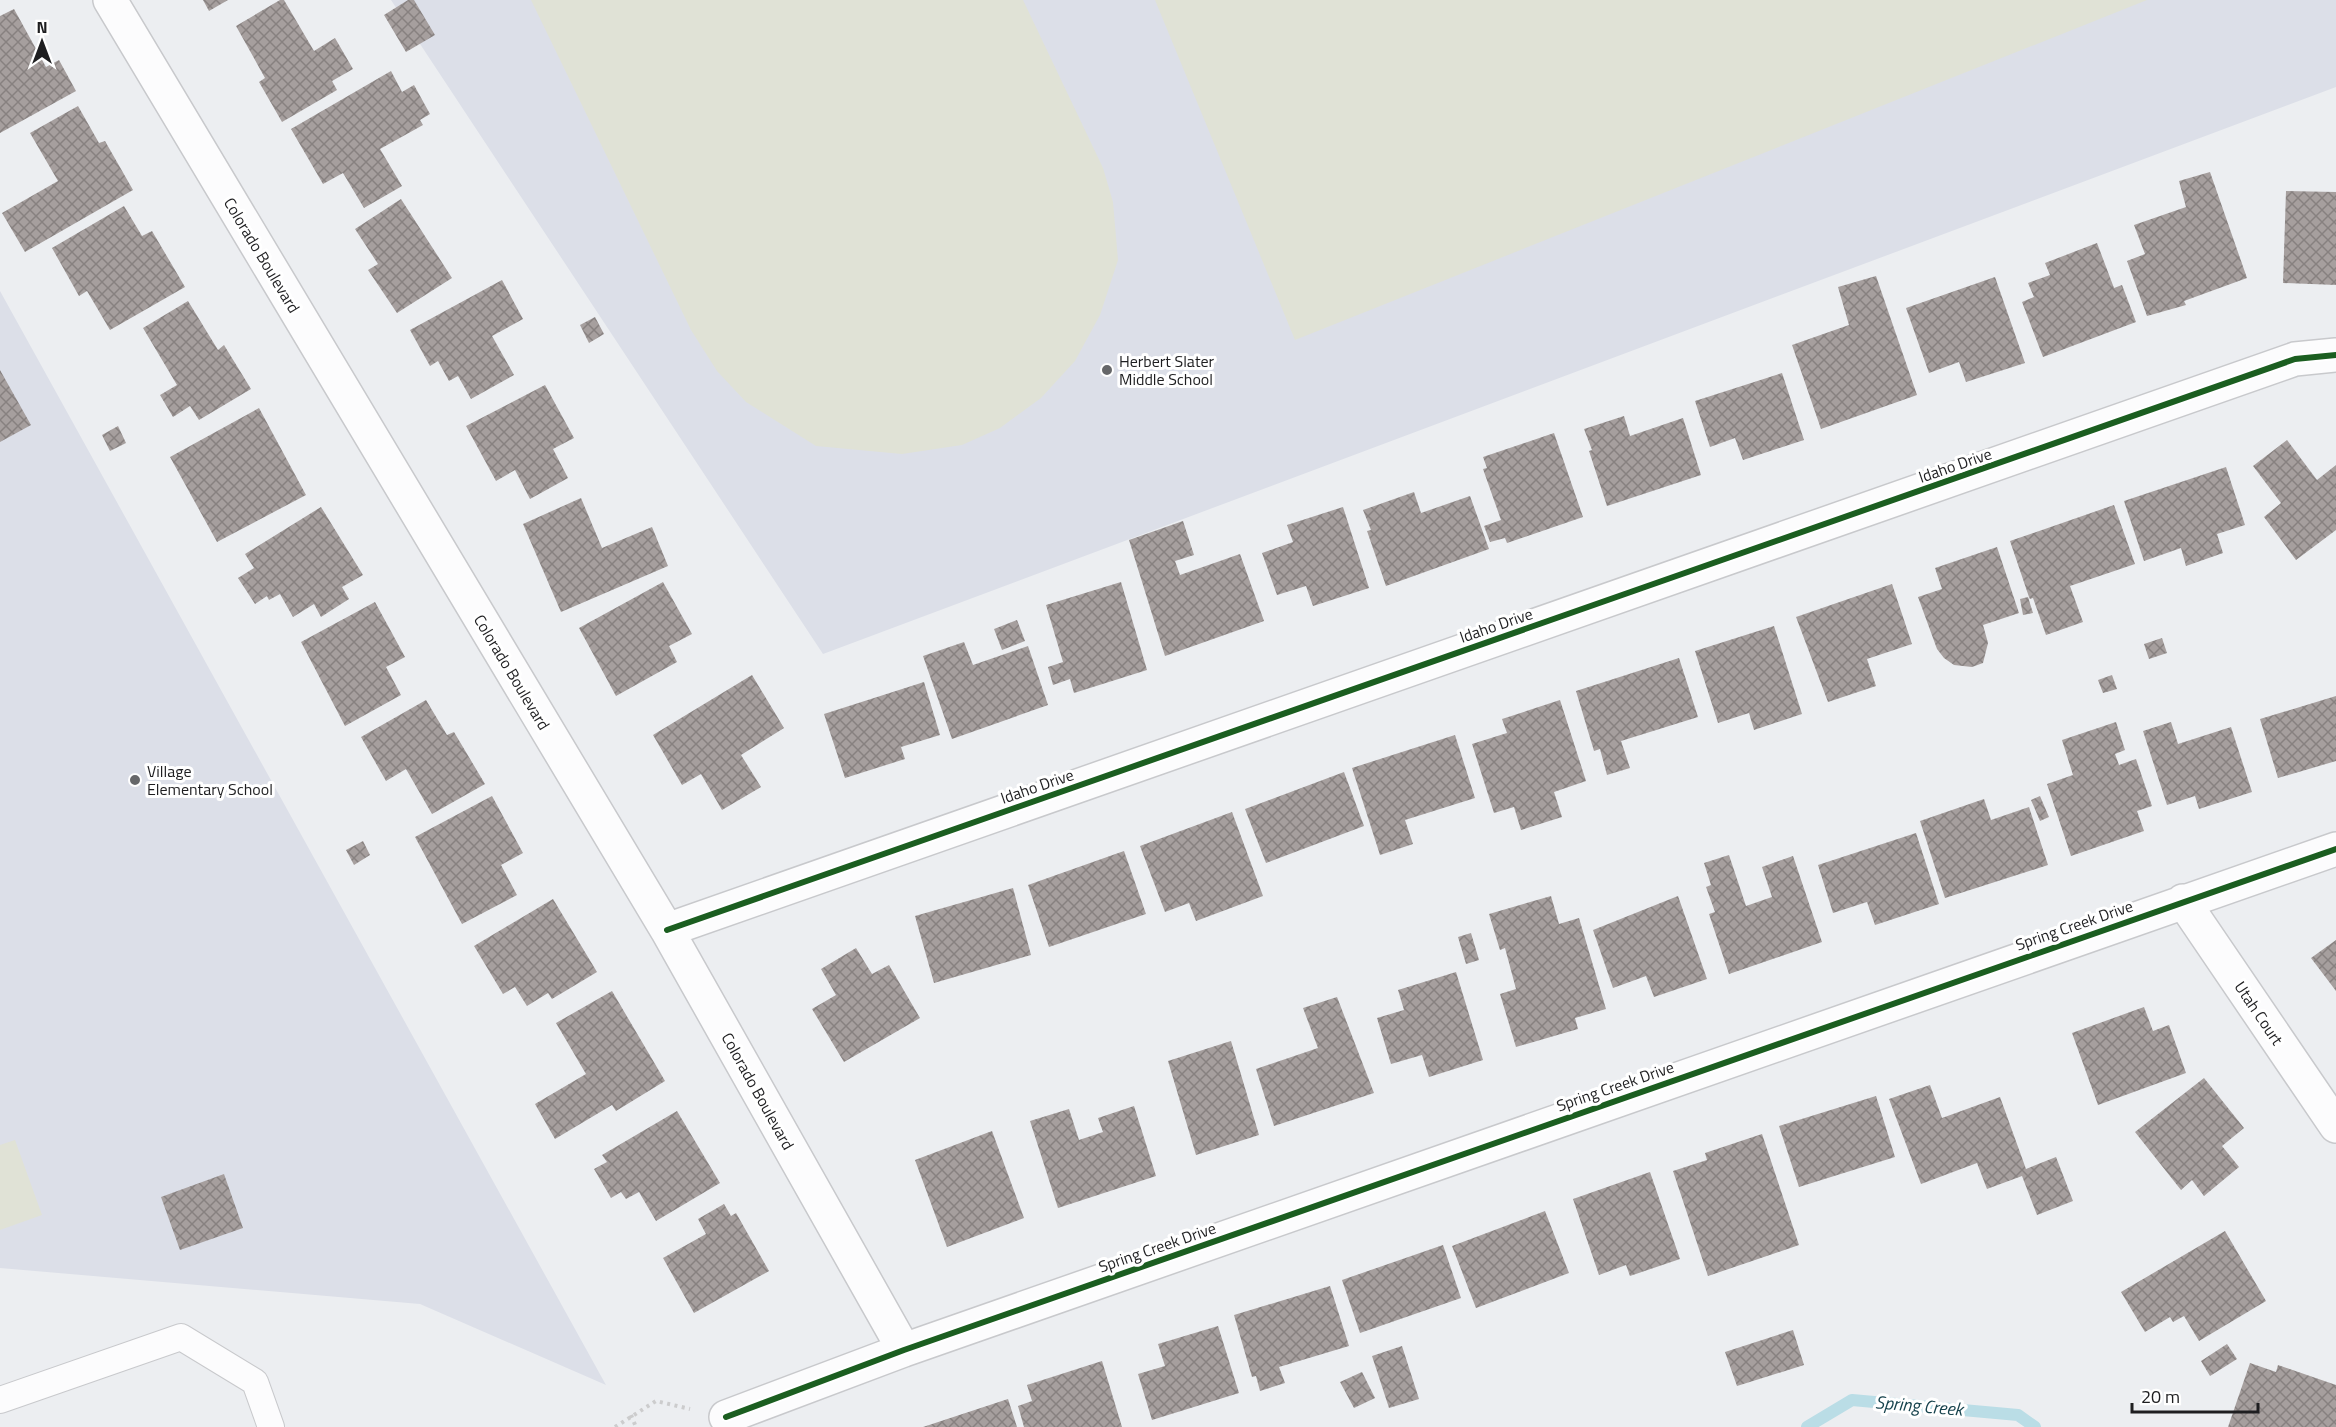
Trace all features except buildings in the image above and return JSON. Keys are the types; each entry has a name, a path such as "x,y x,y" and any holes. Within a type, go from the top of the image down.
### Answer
{"street":[{"name":"Colorado Boulevard","path":"110,0 667,930 904,1350"},
{"name":"Idaho Drive","path":"667,930 2295,359 2336,355"},
{"name":"Spring Creek Drive","path":"726,1417 904,1350 2336,849"},
{"name":"Utah Court","path":"2183,901 2336,1126"}],"lane":[{"path":"0,1400 181,1337 255,1382 271,1427"}],"path":[{"path":"615,1427 656,1401 726,1417"},
{"path":"631,1415 636,1427"}],"shaded area":[{"name":"Herbert Slater Middle School","path":"391,0 2336,0 2336,87 823,654"},
{"path":"531,0 1023,0 1103,168 1113,202 1118,260 1100,315 1075,361 1041,398 1000,428 962,445 902,454 816,446 746,402 717,371 691,330"},
{"path":"1155,0 2147,0 1295,340"},
{"name":"Village Elementary School","path":"0,291 606,1385 420,1304 0,1268"},
{"path":"15,1140 42,1215 0,1230 0,1145"}],"waterway":[{"name":"Spring Creek","path":"1807,1427 1852,1400 2018,1415 2035,1427"}],"cycle path":[{"path":"667,930 2295,359 2336,355"},
{"path":"726,1417 904,1350 2336,849"}],"place":[{"name":"Herbert Slater Middle School","path":"1107,370"},
{"name":"Village Elementary School","path":"135,780"}]}
